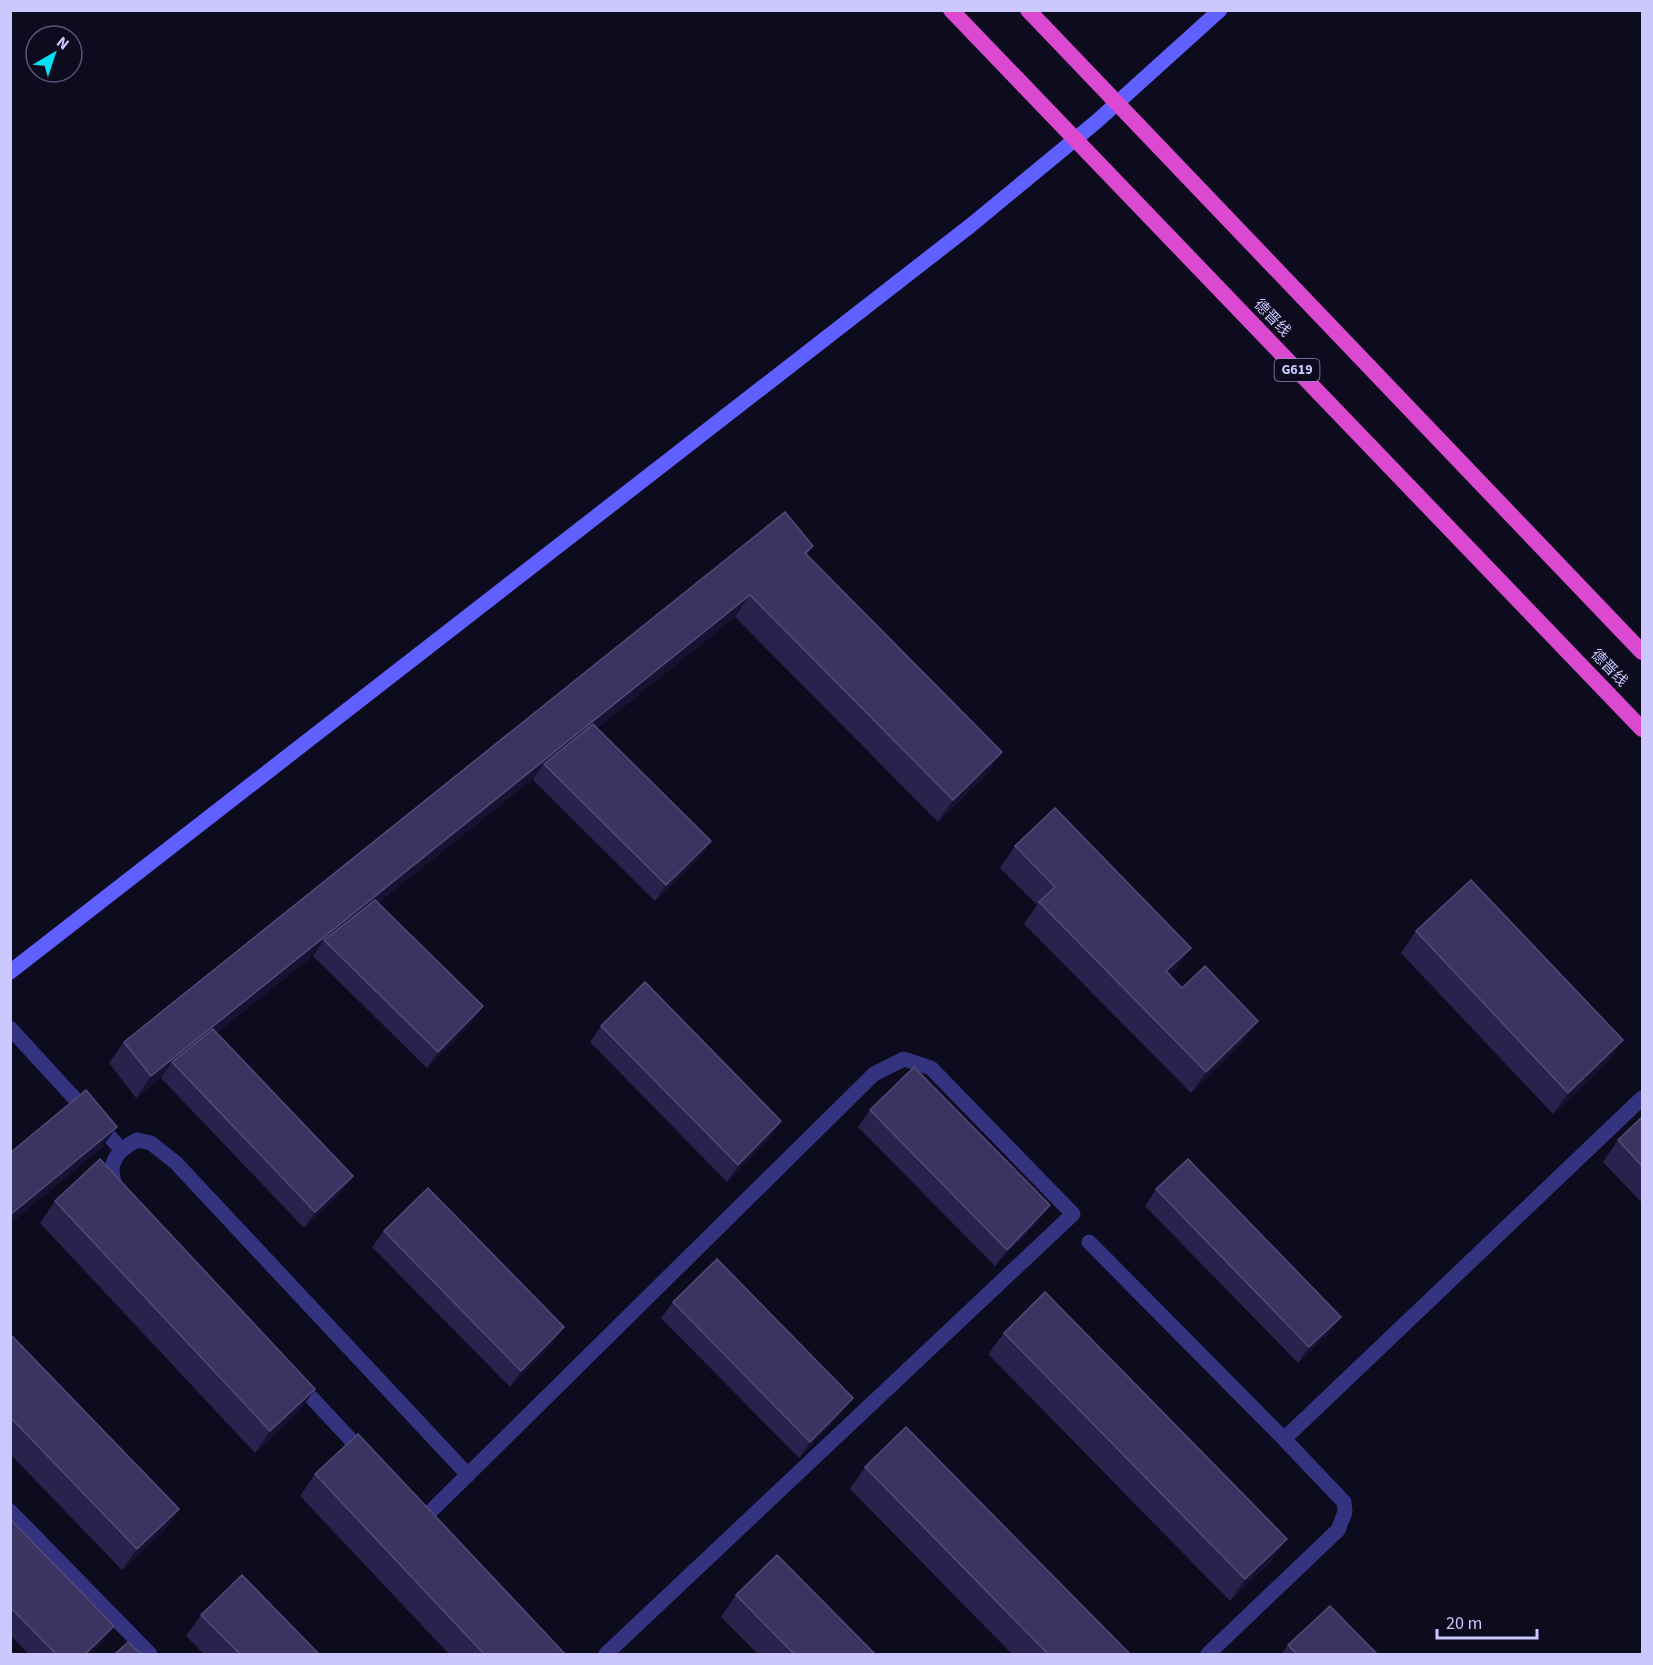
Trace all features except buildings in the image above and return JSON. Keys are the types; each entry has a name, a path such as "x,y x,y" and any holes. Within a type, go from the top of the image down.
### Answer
{"highway":[{"name":"德晋线","path":"951,10 1642,729"},
{"path":"1028,10 1642,651"}],"main road":[{"path":"10,972 970,226 1075,140 1220,10"}],"lane":[{"path":"10,1028 121,1149"},
{"path":"408,1500 424,1518 874,1074 904,1059 931,1068 1073,1214 606,1654"},
{"path":"1284,1439 1642,1098"},
{"path":"126,1200 113,1181 112,1161 121,1149 137,1140 151,1143 176,1163 468,1475"},
{"path":"1089,1242 1344,1502 1346,1512 1338,1530 1208,1654"},
{"path":"287,1372 376,1466"},
{"path":"10,1511 150,1654"}]}
